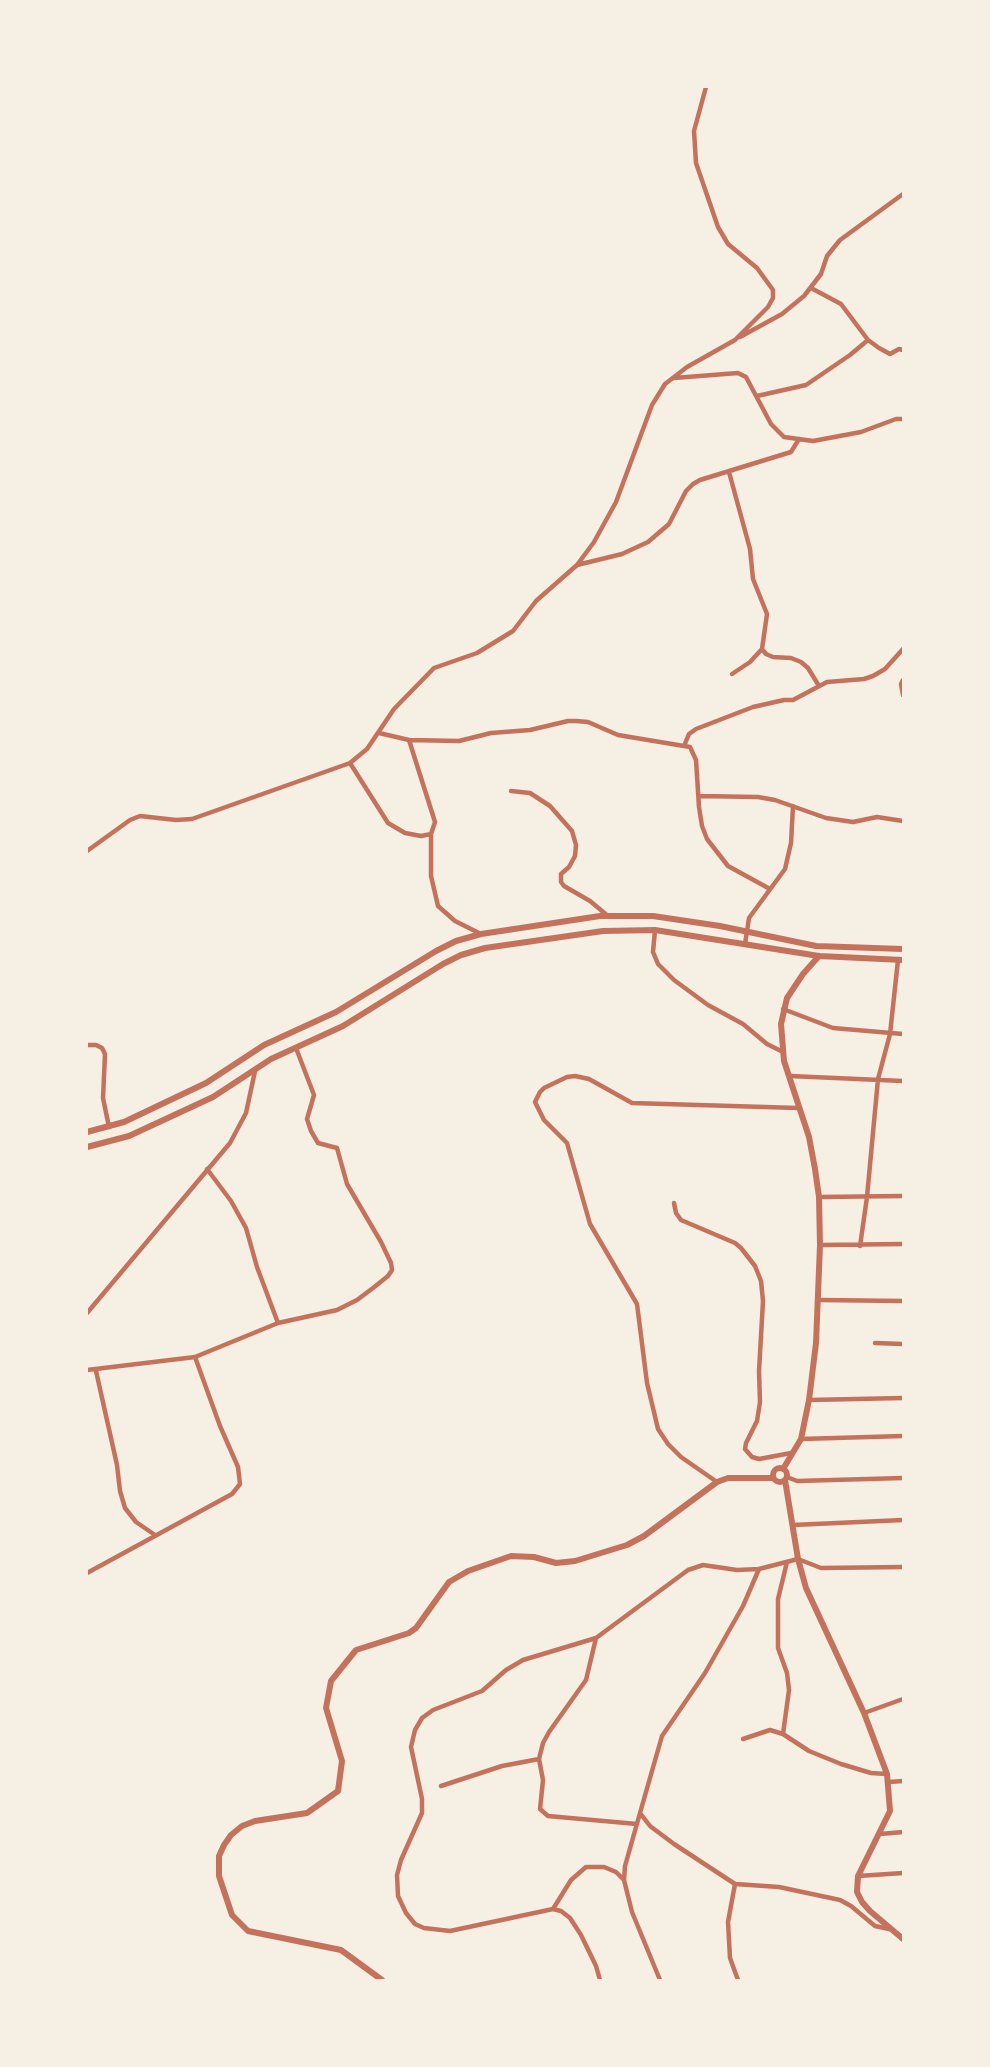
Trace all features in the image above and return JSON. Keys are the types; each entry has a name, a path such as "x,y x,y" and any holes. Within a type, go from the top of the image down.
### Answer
{"street":[{"path":"706,87 694,131 696,163 718,226 728,244 757,268 773,290 773,298 768,307 735,340"},
{"path":"87,851 130,820 140,816 176,820 192,819 350,763 358,757 379,733 394,709 434,668 477,653 513,631 536,601 577,565 594,542 616,502 652,405 664,384 687,367 782,314 811,288 821,274 827,256 840,240 903,194"},
{"path":"811,288 841,304 868,340 890,354 899,349 903,350"},
{"path":"757,396 806,385 868,340"},
{"path":"674,378 738,373 746,377 771,424 784,437 813,441 861,432 896,419 903,419"},
{"path":"577,565 622,554 648,542 669,524 686,491 693,484 791,452 799,439"},
{"path":"729,472 750,549 753,579 767,614 762,649 750,662 732,674"},
{"path":"762,649 766,654 774,657 791,658 801,662 808,668 819,686"},
{"path":"684,746 689,734 707,724 753,706 793,700 827,682 864,679 873,676 885,669 903,649"},
{"path":"903,680 901,684 903,696"},
{"path":"379,733 409,740 459,741 491,733 530,730 576,721 588,722 618,735 690,747 696,760 702,826 707,839 721,860 728,866 770,889"},
{"path":"409,740 435,825 431,834 431,876 438,906 454,921 481,934"},
{"path":"350,763 388,823 405,833 421,836 431,834"},
{"path":"511,791 530,794 550,806 572,831 576,845 574,856 569,867 561,874 561,882 608,916"},
{"path":"699,796 758,797 826,818 853,822 877,818 903,821"},
{"path":"745,944 745,932 749,918 780,878 789,858 793,806"},
{"path":"87,1132 124,1122 206,1083 264,1045 336,1012 436,951 456,941 481,934 608,916 652,916 816,945 903,949"},
{"path":"689,934 690,922"},
{"path":"655,930 653,952 658,964 666,972 700,1000 743,1024 767,1044 783,1052"},
{"path":"87,1147 129,1137 213,1096 271,1059 343,1026 443,964 461,955 485,948 603,931 655,930 819,956 900,960 890,1034 878,1079 860,1246"},
{"path":"819,956 787,998 781,1024 783,1052 798,1108 809,1137 819,1197 820,1245 816,1343 809,1400 801,1439 783,1469 798,1559 806,1588 864,1713 889,1782 890,1811 858,1876 856,1892 862,1902 903,1939"},
{"path":"372,990 381,1002"},
{"path":"783,1010 833,1028 903,1034"},
{"path":"87,1045 96,1045 105,1054 103,1098 109,1127"},
{"path":"87,1371 195,1357 278,1323 337,1310 357,1300 388,1276 392,1270 381,1242 347,1184 337,1148 318,1143 311,1131 307,1119 314,1095 296,1048"},
{"path":"87,1313 230,1143 246,1113 255,1071"},
{"path":"717,1482 681,1457 658,1429 647,1383 637,1304 590,1224 567,1143 544,1120 536,1102 544,1088 576,1076 589,1079 632,1103 798,1108"},
{"path":"790,1076 903,1081"},
{"path":"207,1170 231,1201 246,1228 257,1267 278,1323"},
{"path":"819,1197 903,1196"},
{"path":"674,1203 676,1213 681,1220 735,1243 755,1266 761,1281 763,1301 759,1371 760,1402 757,1421 746,1443 746,1449 752,1457 759,1459 791,1453"},
{"path":"820,1245 903,1244"},
{"path":"819,1300 903,1301"},
{"path":"875,1343 903,1344"},
{"path":"87,1573 232,1494 240,1484 238,1467 220,1426 195,1357"},
{"path":"96,1371 125,1508 136,1522 155,1535"},
{"path":"809,1400 903,1398"},
{"path":"801,1439 903,1436"},
{"path":"773,1478 774,1471 779,1468 783,1469"},
{"path":"382,1980 341,1950 248,1931 232,1915 223,1894 219,1876 219,1856 224,1845 242,1826 255,1821 307,1814 338,1791 342,1761 326,1708 331,1682 356,1650 409,1633 416,1628 449,1582 468,1571 511,1556 534,1557 556,1563 575,1561 627,1545 644,1536 717,1482 728,1478 773,1478 778,1482 786,1479 797,1481 903,1478"},
{"path":"793,1525 903,1520"},
{"path":"600,1980 596,1966 575,1926 561,1911 553,1909 450,1931 424,1928 415,1924 406,1913 398,1896 397,1875 400,1860 422,1813 422,1799 411,1747 415,1730 422,1718 433,1710 482,1691 506,1670 524,1660 596,1638 688,1570 703,1565 737,1570 759,1569 798,1559 821,1568 903,1567"},
{"path":"783,1734 789,1690 787,1672 778,1648 778,1599 787,1562"},
{"path":"660,1980 632,1912 624,1880 625,1866 662,1736 705,1673 743,1606 759,1569"},
{"path":"596,1638 586,1680 549,1732 539,1759 543,1780 540,1809 548,1816 637,1824"},
{"path":"864,1713 903,1699"},
{"path":"743,1739 770,1730 783,1734 809,1751 841,1764 871,1773 887,1774"},
{"path":"441,1786 502,1766 539,1759"},
{"path":"889,1782 903,1781"},
{"path":"640,1813 650,1826 674,1844 735,1884 779,1887 840,1900 875,1926 892,1929"},
{"path":"880,1834 903,1832"},
{"path":"553,1909 571,1880 586,1868 604,1867 616,1872 624,1880"},
{"path":"858,1876 903,1873"},
{"path":"735,1884 728,1922 729,1958 738,1980"}]}
